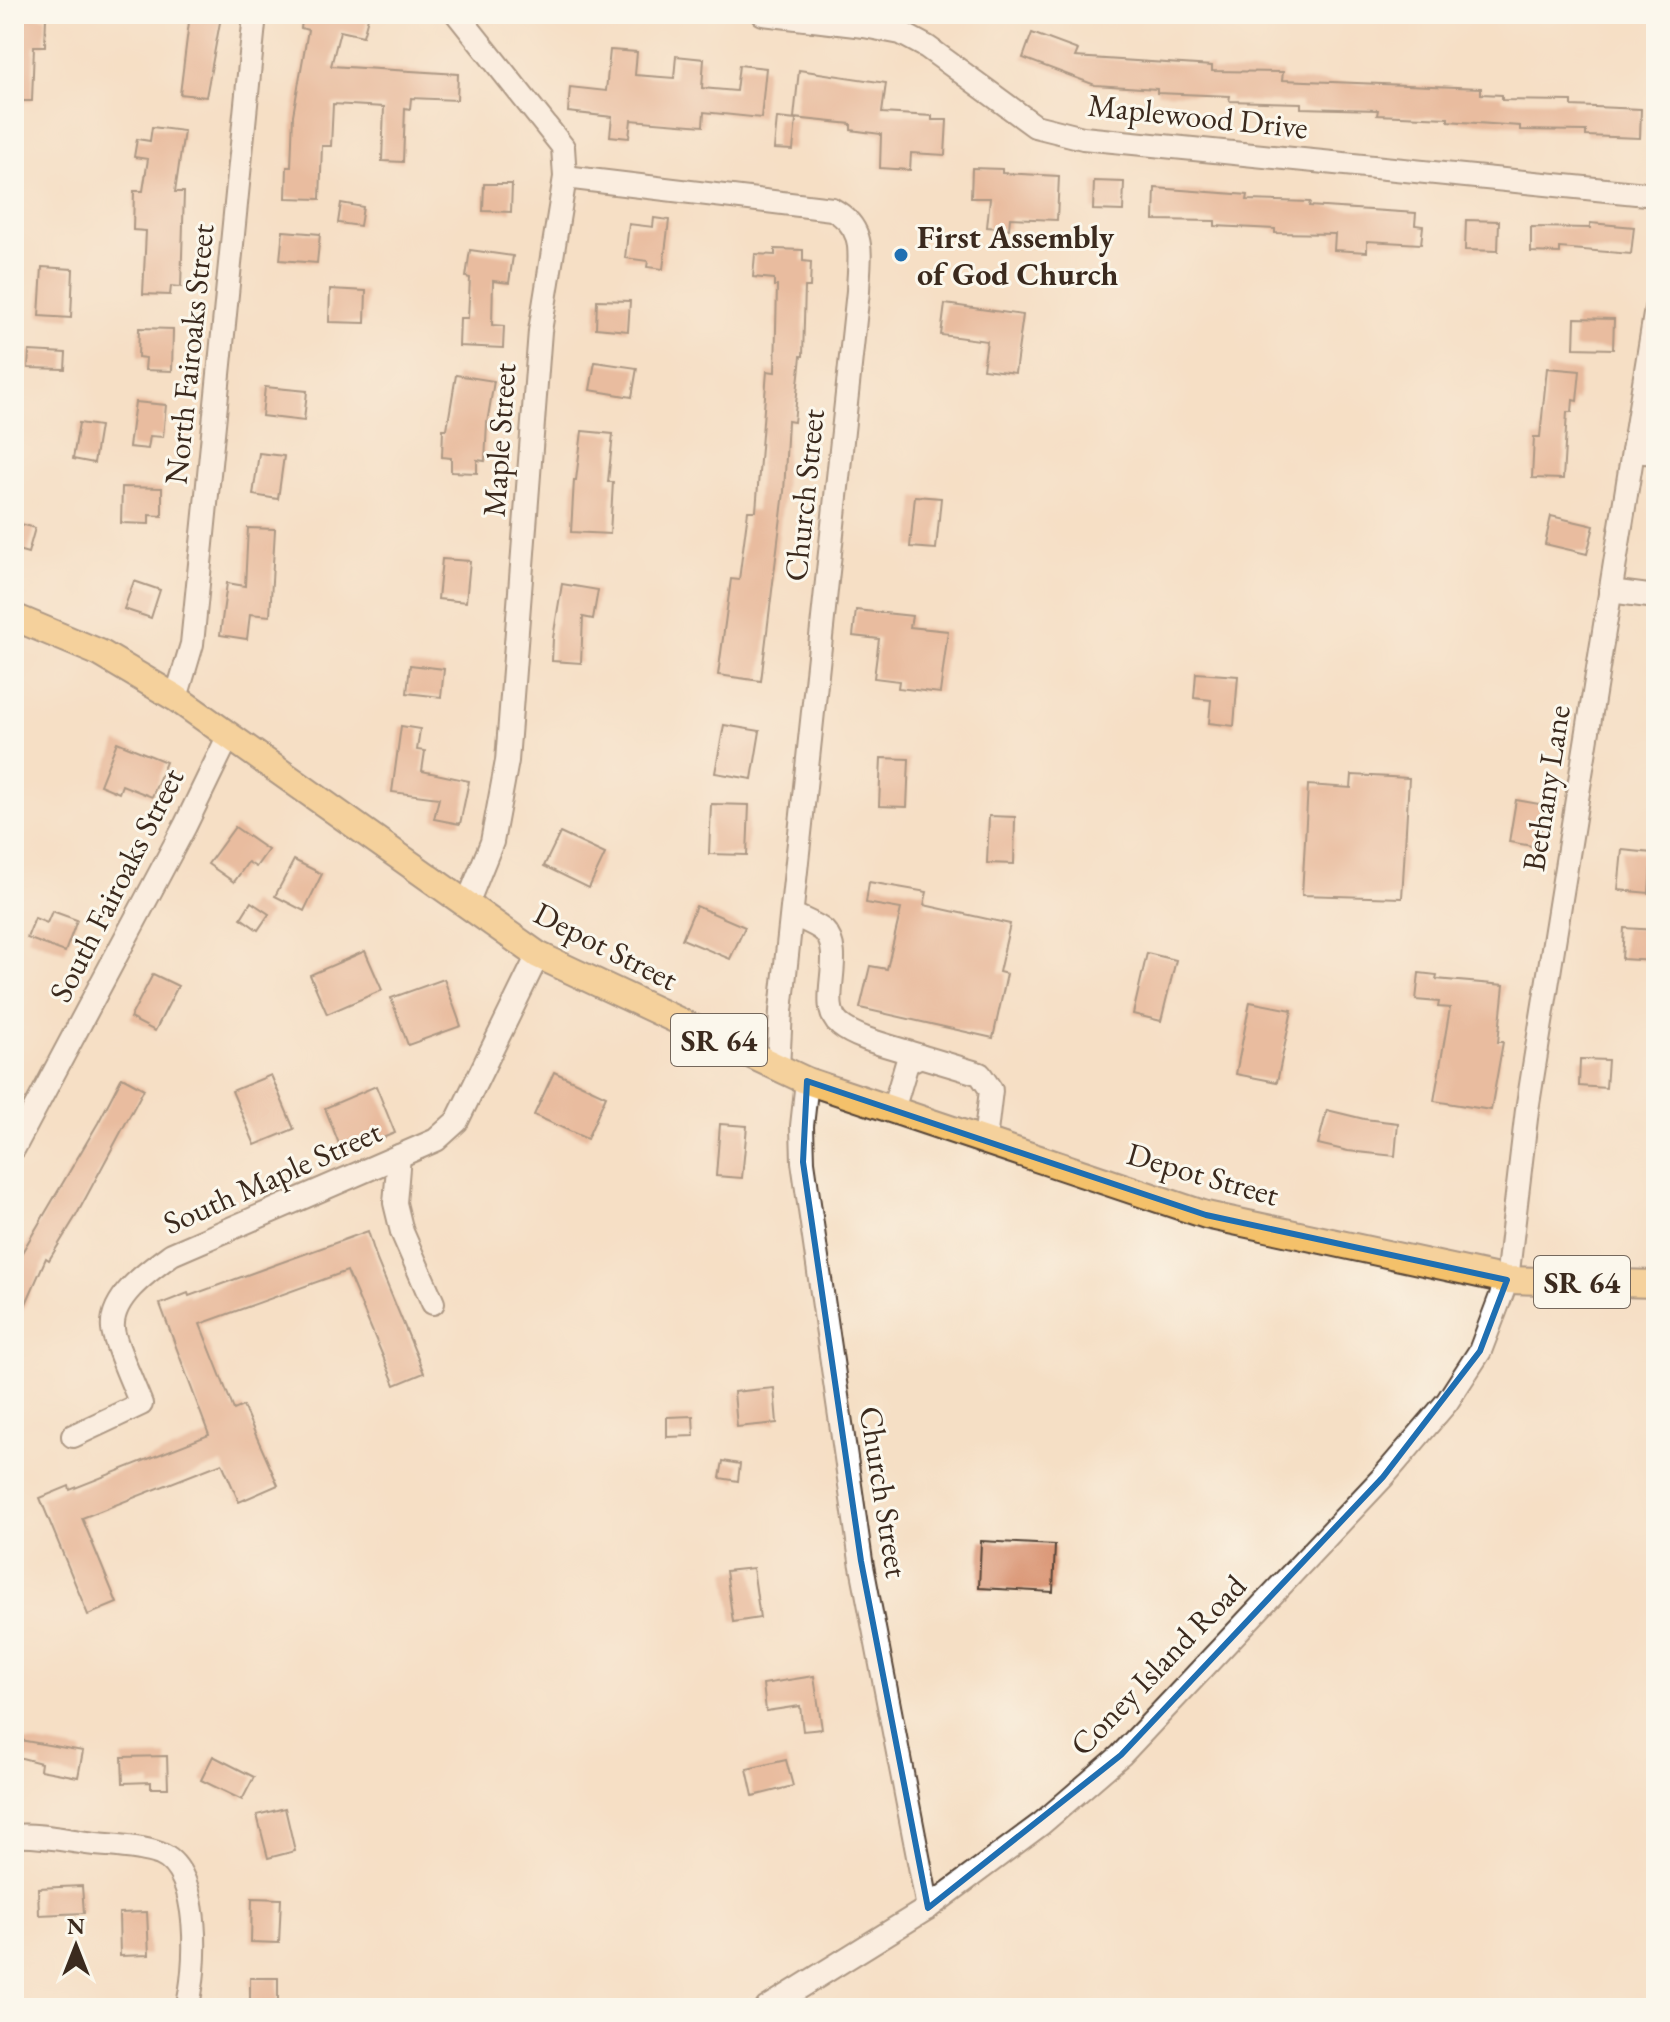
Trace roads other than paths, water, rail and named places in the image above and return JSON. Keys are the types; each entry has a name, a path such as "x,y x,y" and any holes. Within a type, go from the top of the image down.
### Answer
{"main road":[{"name":"Depot Street","path":"14,617 100,653 176,698 538,955 807,1081 1206,1215 1507,1280"},
{"name":"SR 64","path":"1507,1280 1656,1284"}],"street":[{"name":"North Fairoaks Street","path":"176,698 192,644 255,14"},
{"name":"Maple Street","path":"457,14 563,147 565,177 540,331 507,761 492,842 467,904"},
{"name":"Maplewood Drive","path":"763,14 901,33 927,47 1035,126 1083,138 1656,195"},
{"name":"Church Street","path":"565,177 832,209 847,218 859,235 858,291 781,1011 778,1068"},
{"name":"Bethany Lane","path":"1507,1280 1527,1110 1656,308"},
{"path":"1633,451 1656,453"},
{"path":"1610,591 1656,597"},
{"name":"South Fairoaks Street","path":"14,1148 185,826 229,735"},
{"path":"792,914 824,932 833,947 831,1009 836,1023 849,1031 980,1074 991,1090 985,1141"},
{"name":"South Maple Street","path":"73,1436 141,1404 112,1328 119,1303 137,1279 172,1254 436,1140 457,1121 538,955"},
{"path":"893,1110 907,1063 920,1056"},
{"name":"Church Street","path":"807,1081 802,1126 803,1162 861,1561 928,1908"},
{"path":"399,1156 395,1203 402,1232 433,1303"},
{"name":"Coney Island Road","path":"767,2008 928,1908 1041,1824 1121,1755 1383,1477 1447,1402 1480,1351 1507,1280"},
{"path":"14,1836 135,1848 163,1855 183,1874 195,1929 192,1992 187,2008"}],"place":[{"name":"First Assembly of God Church","path":"901,255"}]}
